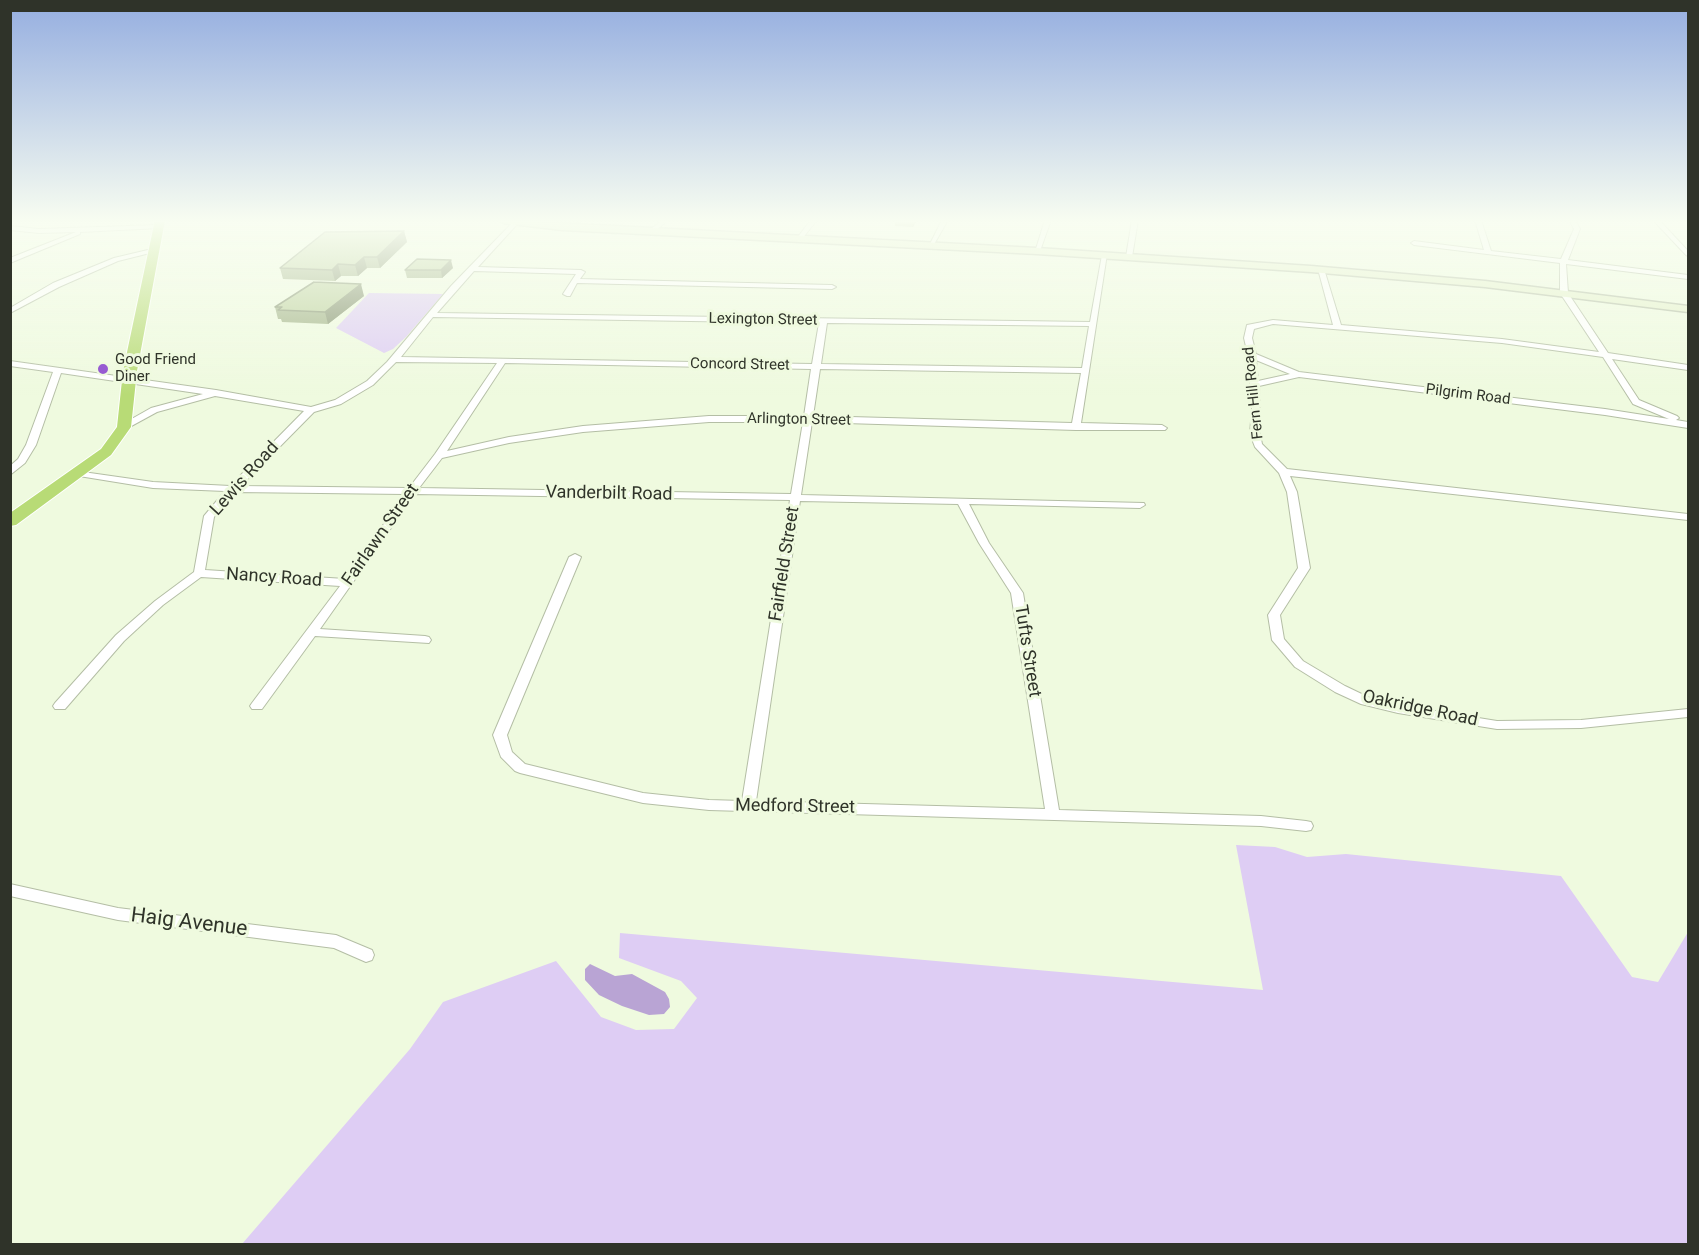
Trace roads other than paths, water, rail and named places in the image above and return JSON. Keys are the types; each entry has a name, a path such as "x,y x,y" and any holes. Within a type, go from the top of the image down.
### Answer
{"highway":[{"path":"10,521 79,473 117,441 124,427 129,380 147,279"}],"main road":[{"path":"1418,279 1564,293 1689,309"}],"street":[{"path":"10,311 71,279"},
{"name":"Lewis Road","path":"199,573 209,516 233,488 311,410 338,402 360,390 394,359 464,279"},
{"path":"1076,427 1101,279"},
{"path":"1324,279 1337,326"},
{"path":"1562,279 1564,293 1636,402 1689,425"},
{"path":"567,294 577,281 832,287"},
{"name":"Lexington Street","path":"433,315 1094,324"},
{"name":"Fairfield Street","path":"748,807 806,419 823,321"},
{"name":"Fern Hill Road","path":"1284,472 1258,445 1255,434 1252,355 1248,338 1250,327 1273,322 1502,341 1689,367"},
{"name":"Pilgrim Road","path":"1252,355 1299,374 1605,412 1636,402"},
{"name":"Concord Street","path":"394,359 1086,371"},
{"name":"Fairlawn Street","path":"257,706 439,456 502,362"},
{"path":"10,363 216,393 311,410"},
{"path":"10,472 22,461 31,445 57,371"},
{"name":"Pilgrim Road","path":"1254,384 1299,374"},
{"path":"124,427 154,410 216,393"},
{"path":"1605,412 1689,425"},
{"name":"Arlington Street","path":"439,456 509,440 594,428 673,421 806,419 1162,428"},
{"path":"1284,472 1689,517"},
{"name":"Oakridge Road","path":"1284,472 1292,492 1304,568 1274,615 1278,640 1299,664 1340,689 1366,701 1398,709 1497,725 1581,724 1689,713"},
{"name":"Vanderbilt Road","path":"79,473 153,485 233,488 1140,505"},
{"name":"Tufts Street","path":"962,501 984,543 1017,593 1053,815"},
{"name":"Medford Street","path":"575,557 500,735 506,754 520,768 643,798 748,807 1261,821 1306,826"},
{"path":"60,706 120,638 159,603 199,573"},
{"name":"Nancy Road","path":"199,573 348,583"},
{"path":"312,632 425,640"},
{"name":"Haig Avenue","path":"10,890 118,914 336,942 366,955"}],"place":[{"name":"Good Friend Diner","path":"103,369"}]}
